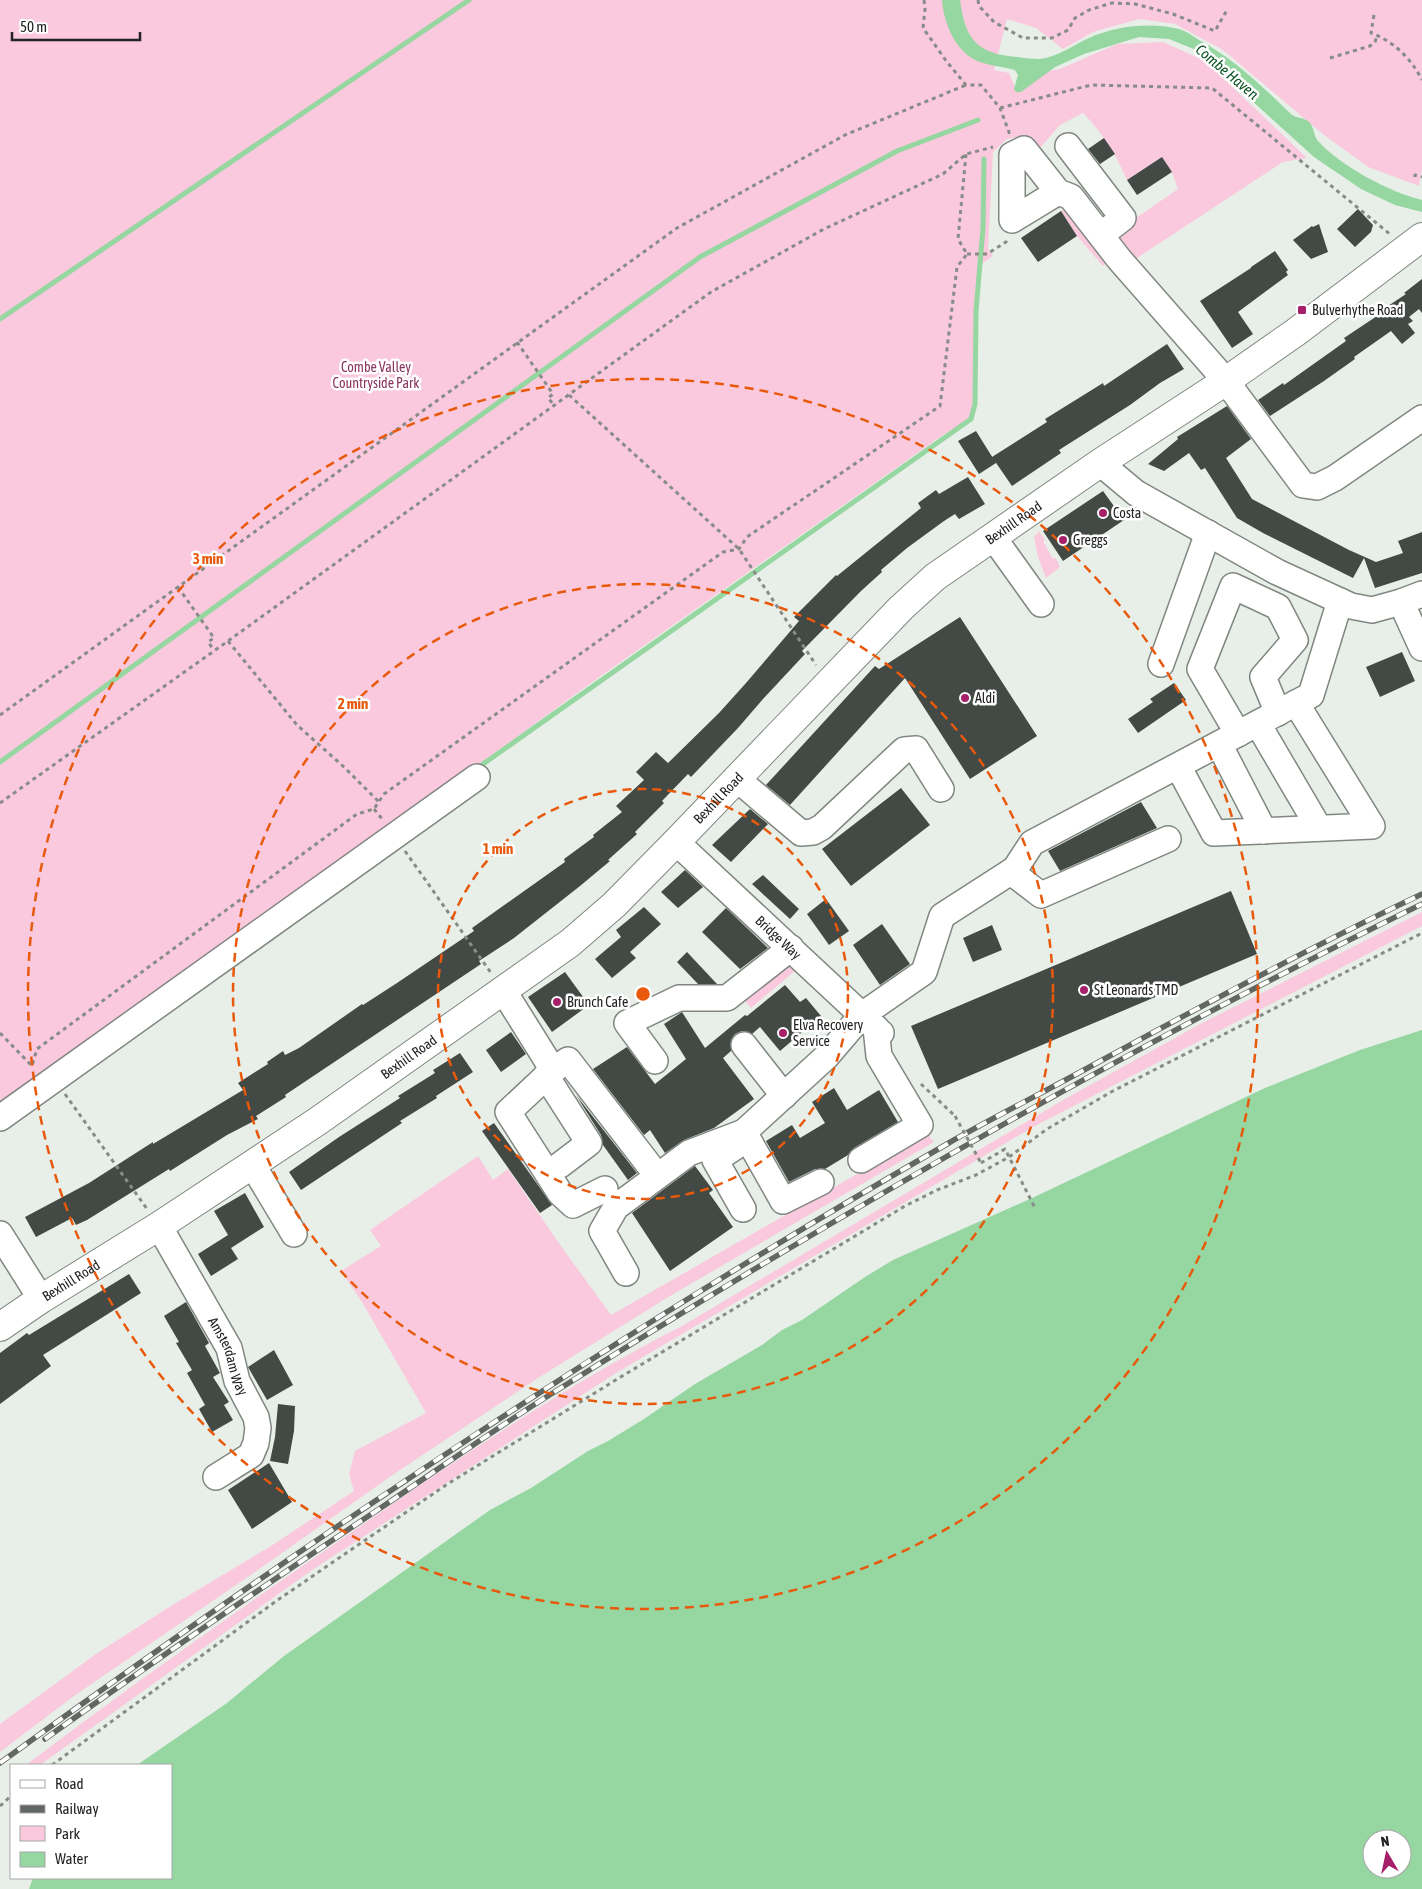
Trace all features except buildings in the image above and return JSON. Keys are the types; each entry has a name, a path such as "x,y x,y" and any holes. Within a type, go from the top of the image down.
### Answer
{"highway":[{"name":"Bexhill Road","path":"0,1327 41,1299 159,1226 318,1121 570,943 614,905 901,608 935,577 1100,463 1226,381 1296,332 1415,242"}],"street":[{"path":"1068,146 1123,218 1101,235"},
{"path":"1058,192 1012,220 1012,155 1024,148 1058,192 1070,197 1226,381 1303,486 1317,487 1336,478 1422,418"},
{"path":"1100,463 1136,493 1277,572 1351,606 1372,610 1412,598 1422,648"},
{"path":"1161,664 1208,533"},
{"path":"993,537 1041,604"},
{"path":"1178,766 1214,833 1264,831 1319,828 1372,826 1258,724 1200,669 1233,586 1278,607 1294,640 1263,677 1258,724 1264,831"},
{"path":"743,1209 715,1160 735,1147 744,1132 828,1056 873,1025 924,972 942,916 1012,872 1032,843 1311,695 1340,601"},
{"path":"1258,724 1319,828"},
{"path":"737,779 801,834 813,832 822,827 904,750 916,749 940,789"},
{"path":"0,1118 477,777"},
{"path":"1012,872 1040,895 1168,839"},
{"name":"Bridge Way","path":"676,842 873,1025"},
{"path":"654,1061 627,1023 679,998 727,998 791,948"},
{"path":"503,990 589,1143 560,1165"},
{"path":"861,1160 920,1126 879,1056 873,1025"},
{"path":"744,1045 784,1096"},
{"path":"605,1189 573,1205 560,1193 508,1112 550,1073 568,1060 649,1165"},
{"path":"744,1132 783,1200 821,1182"},
{"path":"626,1273 602,1231 616,1207 688,1153 744,1132"},
{"path":"252,1164 294,1234"},
{"name":"Amsterdam Way","path":"159,1226 229,1348 237,1381 256,1417 258,1428 256,1443 251,1455 216,1477"},
{"path":"0,1234 11,1273 41,1299"}],"path":[{"path":"924,0 923,28 966,85"},
{"path":"978,0 979,6 994,22 1023,38 1052,38 1068,30 1075,18 1089,10 1112,3 1135,4 1173,14 1215,30 1227,10"},
{"path":"1374,14 1371,33 1398,48 1407,57 1422,80"},
{"path":"1330,58 1370,46 1375,42 1377,35"},
{"path":"0,715 677,228 845,135 966,85 981,86 1000,108 1013,143 1024,148"},
{"path":"1000,108 1091,85 1212,88 1415,242"},
{"path":"0,803 228,641 711,292 824,229 943,174 966,154 998,146"},
{"path":"966,154 958,239 967,254"},
{"path":"1415,177 1416,175 1422,177"},
{"path":"967,254 987,254"},
{"path":"739,550 747,537 940,406 957,267 967,254"},
{"path":"517,342 553,394 548,398 554,405"},
{"path":"569,395 739,550 829,684"},
{"path":"0,1033 32,1066 37,1049 357,814 374,809 384,794 723,552 739,550"},
{"path":"178,587 214,638 208,642 214,650"},
{"path":"228,641 297,725 344,767 378,802"},
{"path":"394,836 503,990"},
{"path":"53,1764 279,1599 446,1485 619,1378 905,1206 937,1190 976,1175 1009,1157 1047,1129 1111,1092 1422,933"},
{"path":"915,1078 955,1116 981,1163 1005,1149 1035,1208"},
{"path":"55,1079 159,1226"},
{"path":"0,1806 10,1797"}],"green space":[{"name":"Combe Valley Countryside Park","path":"0,0 1422,0 1422,169 1419,186 1368,167 1324,135 1223,50 1175,24 1139,19 1093,32 1063,49 1036,28 1007,19 994,70 1009,73 1015,87 1037,73 1060,69 1117,44 1163,42 1205,61 1307,158 1283,162 1134,260 1114,233 1178,189 1172,172 1162,157 1127,180 1097,128 1083,113 1060,125 1040,148 1027,136 1007,139 993,152 988,249 993,256 980,265 972,418 943,435 598,678 226,948 0,1107"},
{"path":"1067,207 1113,259 1103,266 1077,236 1061,211"},
{"path":"1039,531 1053,559 1056,558 1060,567 1046,578 1038,557 1034,537"},
{"path":"1422,912 1422,926 1033,1127 616,1373 312,1570 41,1764 27,1764 150,1673 277,1584 519,1420 599,1371 682,1326 1063,1100 1202,1023"},
{"path":"786,963 796,970 751,1008 739,994"},
{"path":"927,1134 934,1142 670,1296 538,1378 394,1474 74,1696 0,1752 0,1724 96,1654 166,1609 271,1546 354,1491 349,1474 355,1451 426,1413 362,1302 341,1271 381,1246 370,1230 478,1156 493,1180 508,1169 611,1315"}],"water":[{"name":"Combe Haven","path":"942,0 960,0 965,25 975,42 983,48 1003,55 1034,59 1047,58 1099,34 1122,28 1157,26 1184,31 1236,64 1295,117 1308,121 1318,141 1339,160 1366,177 1395,191 1422,200 1422,212 1395,205 1361,189 1314,157 1250,99 1206,54 1169,39 1139,37 1084,54 1055,67 1021,92 1016,92 1014,89 1018,75 1015,70 974,59 959,47 949,29"},
{"path":"1422,1030 1422,1889 29,1889 33,1879 172,1879 172,1764 138,1764 227,1703 284,1656 490,1510 531,1488 588,1451 644,1419 695,1384 762,1345 782,1330 802,1320 893,1260 1030,1199 1265,1088 1360,1050"}],"waterway":[{"path":"0,319 469,0"},
{"path":"0,762 700,257 897,151 978,120"},
{"path":"476,769 971,419 975,404 976,311 983,228 984,159"}],"railway":[{"path":"0,1763 115,1680 348,1519 584,1364 825,1215 965,1134 1176,1020 1422,894"},
{"path":"45,1739 214,1620 501,1426 756,1268 975,1140 1085,1079 1309,960 1422,904"}],"place":[{"name":"Bulverhythe Road","path":"1302,310"},
{"name":"Costa","path":"1103,513"},
{"name":"Greggs","path":"1063,540"},
{"name":"Aldi","path":"965,698"},
{"name":"St Leonards TMD","path":"1084,990"},
{"name":"Brunch Cafe","path":"557,1002"},
{"name":"Elva Recovery Service","path":"783,1033"}]}
